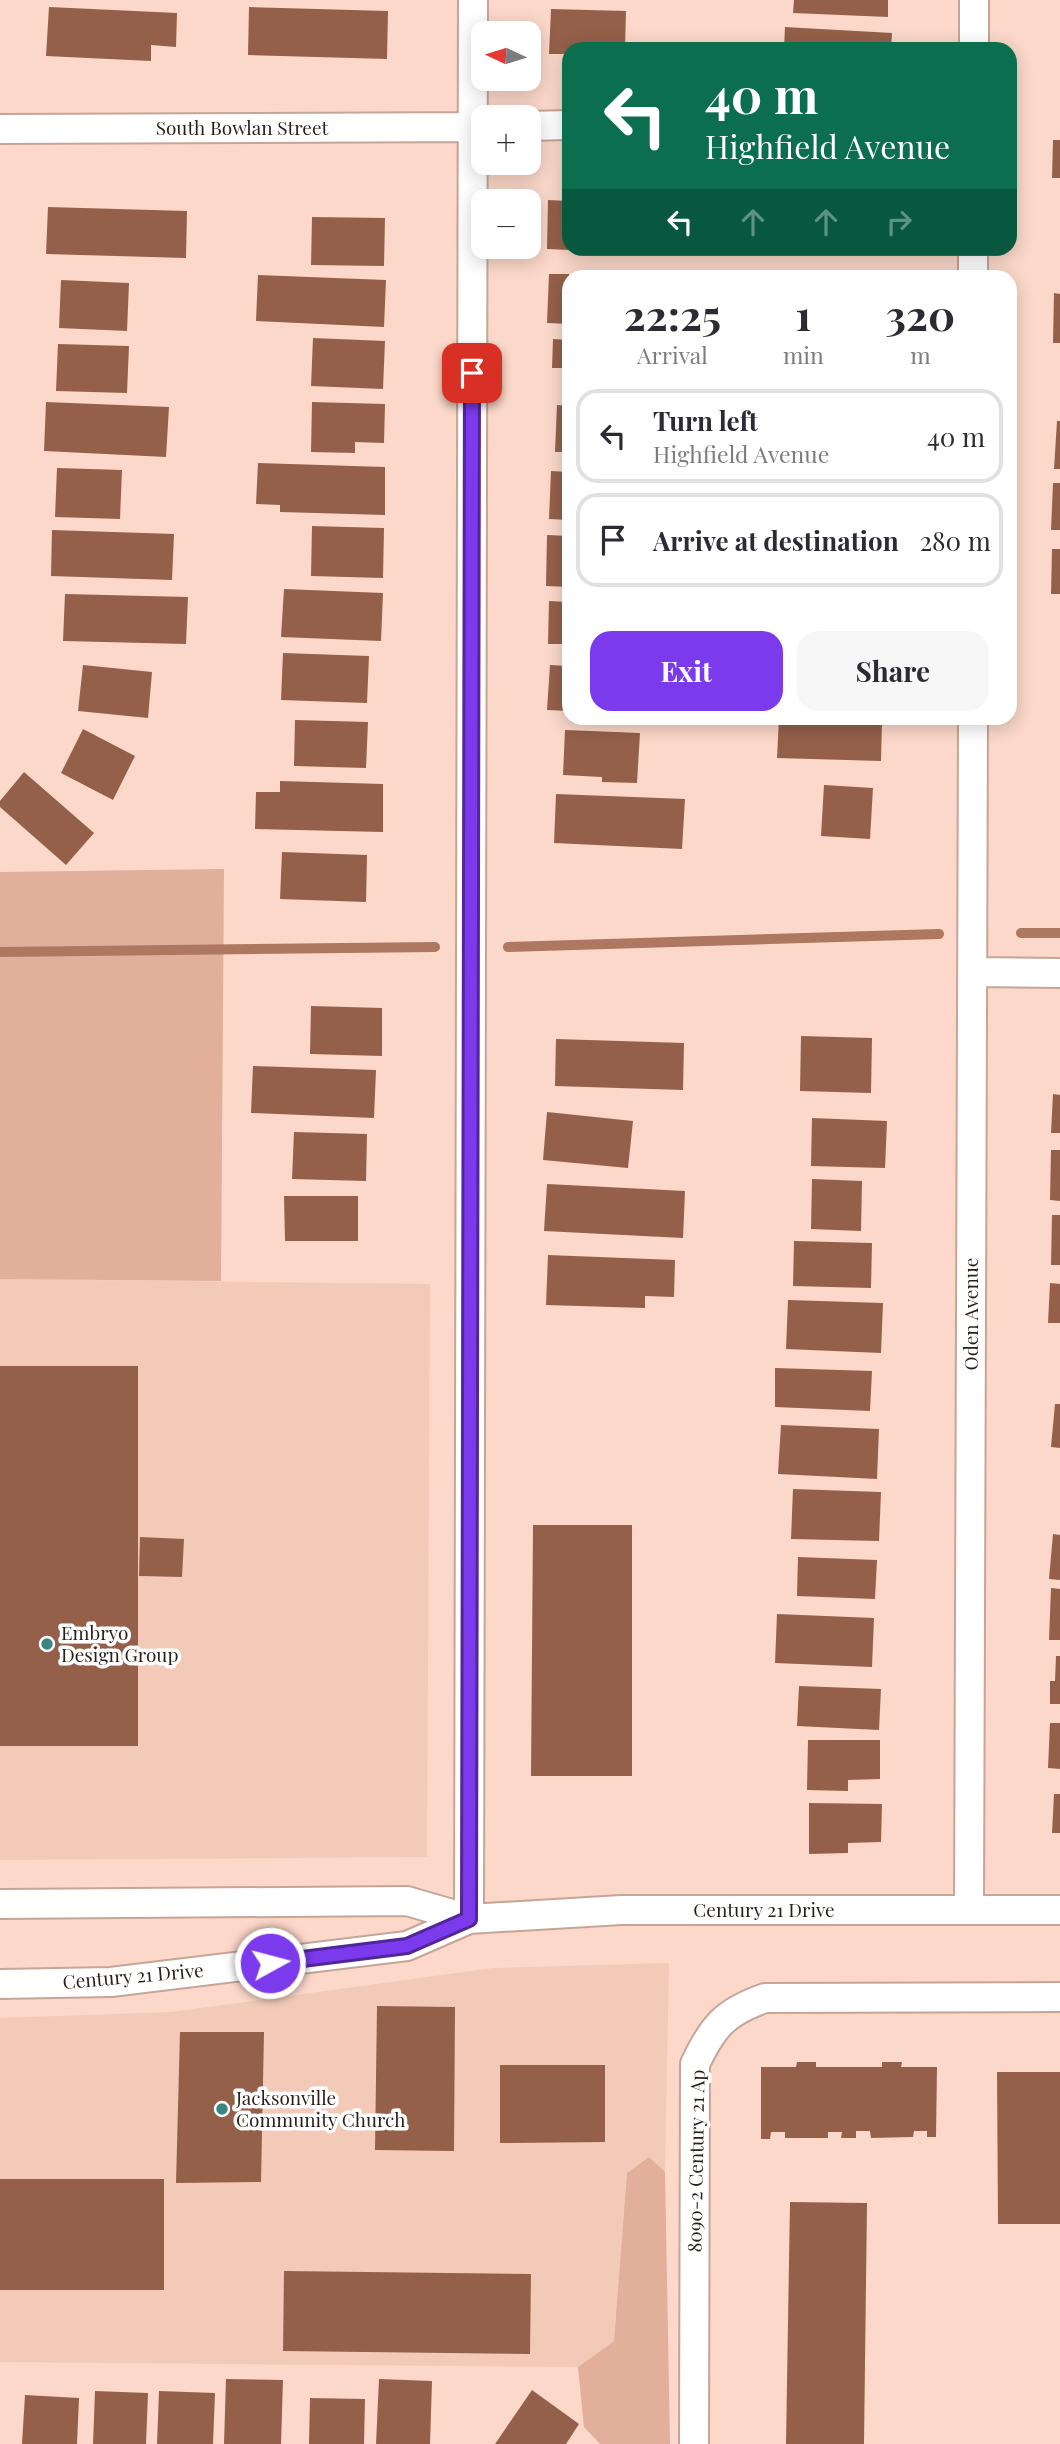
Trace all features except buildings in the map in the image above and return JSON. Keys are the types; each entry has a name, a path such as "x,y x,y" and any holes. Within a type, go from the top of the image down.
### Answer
{"street":[{"path":"473,0 477,105"},
{"path":"974,0 974,42"},
{"path":"541,126 562,125"},
{"name":"South Bowlan Street","path":"0,129 471,127"},
{"path":"469,1919 478,175"},
{"name":"Oden Avenue","path":"969,1910 973,725"},
{"path":"973,972 1060,972"},
{"name":"Century 21 Drive","path":"0,1904 407,1901 469,1919 621,1910 1060,1910"},
{"name":"Century 21 Drive","path":"0,1984 111,1982 407,1946 469,1919"},
{"name":"8090-2 Century 21 Ap","path":"694,2444 695,2064 709,2035 735,2009 765,1998 1060,1997"}],"shaded area":[{"path":"224,869 221,1281 0,1279 0,872"},
{"path":"0,1279 430,1284 427,1857 0,1860"},
{"path":"669,1963 665,2172 649,2157 627,2173 614,2341 578,2367 0,2362 0,2018 171,2012 493,1968"},
{"path":"649,2157 665,2172 670,2444 600,2444 584,2427 578,2367 614,2341 627,2173"}],"waterway":[{"path":"1021,933 1060,933"},
{"path":"508,947 939,934"},
{"path":"0,952 435,947"}],"place":[{"name":"Embryo Design Group","path":"47,1644"},
{"name":"Jacksonville Community Church","path":"222,2109"}],"route":[{"path":"270,1963 407,1946 469,1919 472,373"}]}
